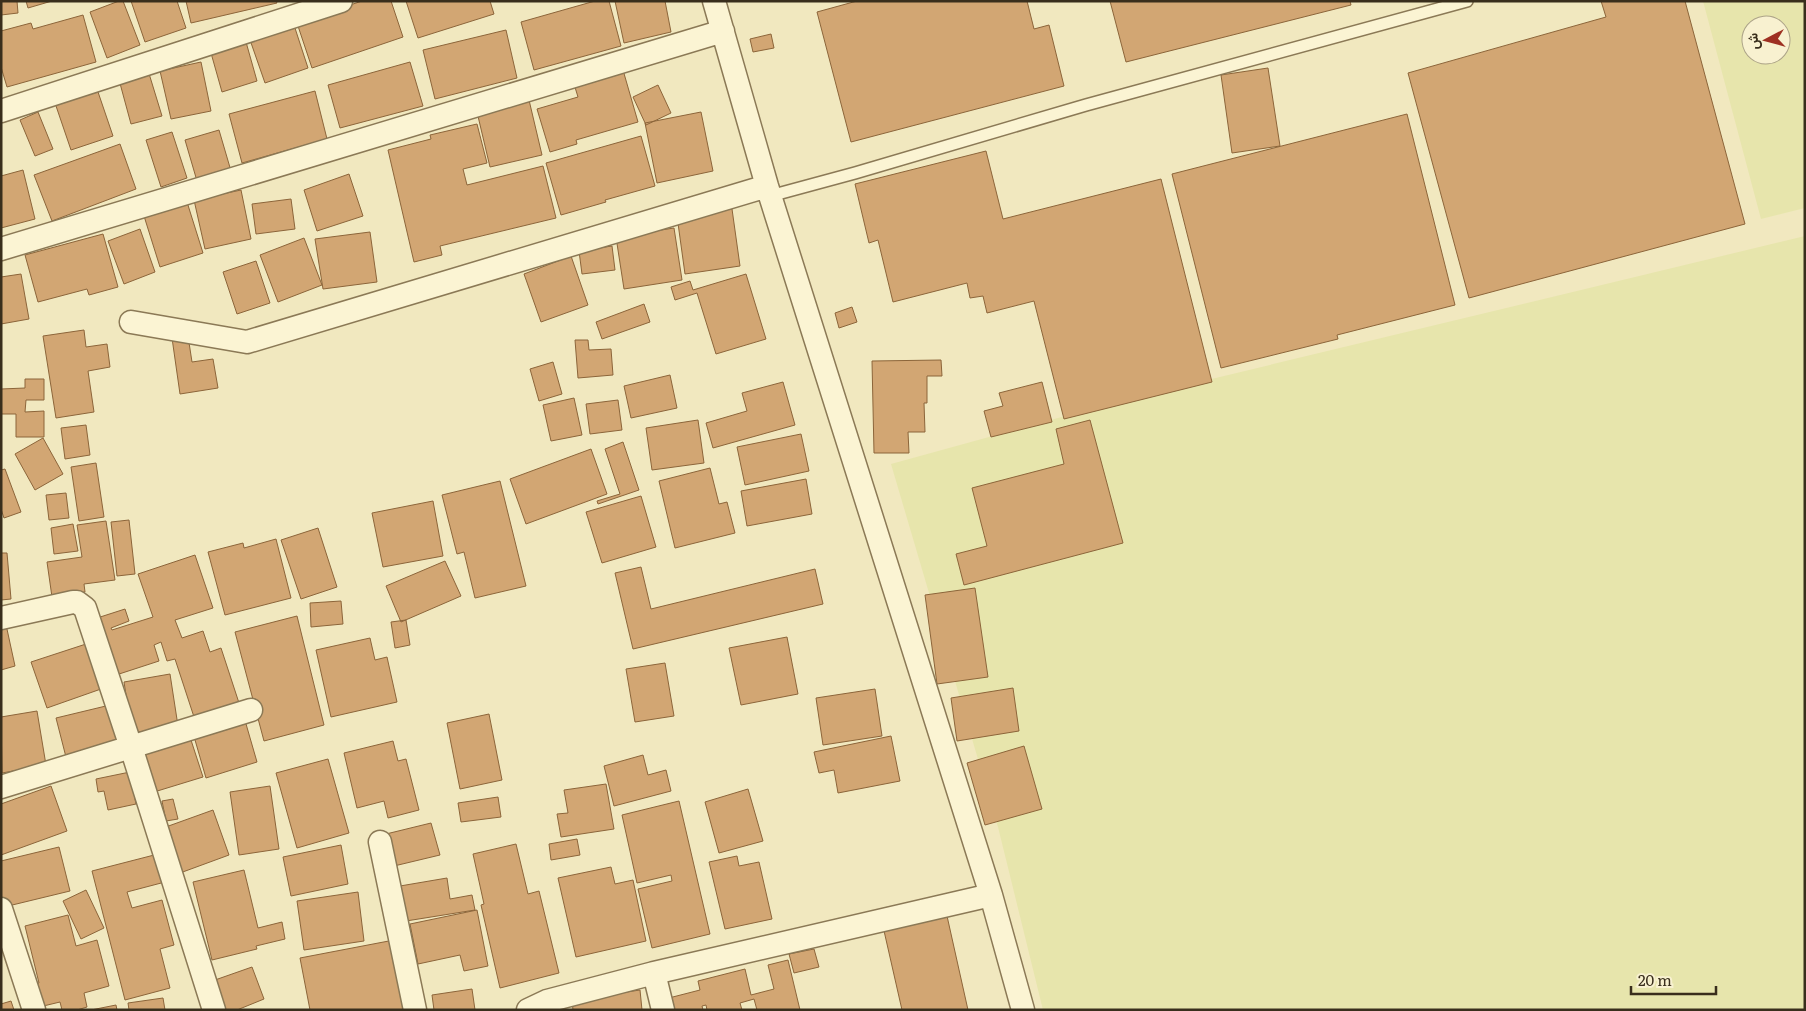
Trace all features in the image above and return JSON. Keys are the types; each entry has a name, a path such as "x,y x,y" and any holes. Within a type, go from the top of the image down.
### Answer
{"street":[{"path":"1,111 341,1"},
{"path":"714,1 768,191 991,894 1024,1010"},
{"path":"1,249 722,31"},
{"path":"131,322 247,342 768,191"},
{"path":"1,618 73,602 77,602 85,608 214,1010"},
{"path":"1,787 251,710"},
{"path":"380,842 415,1010"},
{"path":"528,1010 547,1001 654,973 991,894"},
{"path":"1,909 34,1010"},
{"path":"654,973 663,1010"}],"lane":[{"path":"768,191 855,173 1086,105 1467,1"}],"shaded area":[{"path":"1703,1 1805,1 1805,208 1761,219"},
{"path":"1805,236 1805,1010 1043,1010 998,827 891,464 1120,401"}],"building":[{"path":"1,1 17,1 18,13 1,15"},
{"path":"26,1 52,1 28,8"},
{"path":"123,1 140,45 107,58 90,12"},
{"path":"131,1 177,1 186,28 145,42"},
{"path":"186,1 276,1 277,3 191,23"},
{"path":"362,1 391,1 403,37 312,68 297,23"},
{"path":"406,1 490,1 494,14 418,38"},
{"path":"595,1 609,1 621,46 534,70 521,22"},
{"path":"615,1 665,1 671,32 624,43"},
{"path":"857,1 1027,1 1034,29 1049,25 1064,86 851,142 817,12"},
{"path":"1110,1 1350,1 1351,5 1126,62"},
{"path":"1601,1 1685,1 1745,224 1469,298 1408,73 1606,17"},
{"path":"83,15 96,62 7,87 1,67 1,31 31,23 33,29"},
{"path":"293,22 308,68 265,83 249,37"},
{"path":"506,30 517,78 435,99 423,50"},
{"path":"771,34 774,48 753,52 750,39"},
{"path":"246,42 257,81 222,92 211,53"},
{"path":"201,62 211,111 171,119 160,71"},
{"path":"410,62 423,106 340,128 328,85"},
{"path":"147,67 162,116 131,124 118,76"},
{"path":"1268,68 1280,146 1232,153 1221,75"},
{"path":"623,70 638,122 576,140 577,144 550,152 537,109 578,97 574,84"},
{"path":"658,85 671,113 646,125 633,97"},
{"path":"97,89 113,136 71,150 55,103"},
{"path":"315,91 327,139 242,163 229,114"},
{"path":"529,100 542,155 490,167 477,112"},
{"path":"38,112 53,149 35,156 20,120"},
{"path":"701,112 713,171 657,183 645,123"},
{"path":"1407,114 1455,305 1337,335 1338,339 1221,368 1172,174"},
{"path":"477,124 487,163 463,169 467,185 543,166 556,218 440,246 442,255 414,262 388,150 431,139 430,135"},
{"path":"219,130 231,171 197,181 185,140"},
{"path":"172,132 187,178 161,187 146,140"},
{"path":"641,136 655,186 561,215 546,163"},
{"path":"120,144 136,189 52,221 34,175"},
{"path":"986,151 1003,219 1161,179 1212,382 1064,419 1034,301 987,313 983,296 970,298 967,283 893,302 878,240 869,243 855,184"},
{"path":"23,170 35,219 1,228 1,176"},
{"path":"349,174 363,216 317,231 304,190"},
{"path":"241,190 251,239 205,249 194,200"},
{"path":"291,199 295,229 256,234 252,204"},
{"path":"187,202 203,253 160,267 144,216"},
{"path":"732,209 740,266 685,274 677,216"},
{"path":"674,228 682,280 624,289 616,237"},
{"path":"140,229 155,272 124,284 108,241"},
{"path":"370,232 377,282 323,289 315,239"},
{"path":"103,234 118,287 89,295 87,289 38,302 25,255"},
{"path":"304,238 322,285 278,302 260,255"},
{"path":"612,246 615,270 582,274 579,251"},
{"path":"571,256 588,305 541,322 524,274"},
{"path":"256,261 270,303 237,314 223,272"},
{"path":"21,274 29,319 1,324 1,277"},
{"path":"746,274 766,339 716,354 697,293 675,300 671,287 690,281 693,290"},
{"path":"644,304 650,322 602,339 596,322"},
{"path":"852,307 857,322 839,328 835,313"},
{"path":"84,330 86,347 107,344 110,367 88,371 94,412 56,418 43,336"},
{"path":"188,336 192,362 213,359 218,388 180,394 172,338"},
{"path":"575,340 588,340 589,350 611,349 613,375 578,378"},
{"path":"941,360 942,376 927,376 927,403 924,403 925,432 908,432 909,453 874,453 872,361"},
{"path":"553,362 562,394 539,401 530,369"},
{"path":"670,375 677,408 631,418 624,386"},
{"path":"25,379 44,379 44,400 26,400 25,412 44,411 44,437 16,437 16,414 1,414 1,389 25,388"},
{"path":"783,382 795,425 713,448 706,423 747,411 742,393"},
{"path":"1042,382 1052,422 991,437 984,411 1003,406 999,393"},
{"path":"574,398 582,435 551,441 543,405"},
{"path":"618,400 622,430 590,434 586,404"},
{"path":"698,420 704,463 652,470 646,428"},
{"path":"1090,420 1123,543 964,585 956,554 987,546 972,488 1064,464 1056,429"},
{"path":"86,425 90,455 65,459 61,428"},
{"path":"801,434 809,471 745,485 737,447"},
{"path":"43,438 63,474 35,490 15,454"},
{"path":"623,442 639,490 598,504 597,501 620,494 605,449"},
{"path":"591,449 607,494 526,524 510,479"},
{"path":"96,463 104,517 79,521 71,467"},
{"path":"710,468 719,504 727,502 735,533 675,548 659,481"},
{"path":"5,469 21,512 4,518 1,509 1,470"},
{"path":"806,479 812,514 747,526 741,491"},
{"path":"500,481 526,586 475,598 464,552 457,554 442,495"},
{"path":"66,493 69,518 49,520 46,495"},
{"path":"641,496 656,547 602,563 586,512"},
{"path":"433,501 443,556 383,567 372,513"},
{"path":"129,520 135,574 117,576 111,522"},
{"path":"106,521 115,580 84,584 85,592 52,597 47,562 82,557 77,525"},
{"path":"73,524 78,551 54,554 51,528"},
{"path":"318,528 337,587 301,599 281,540"},
{"path":"276,539 291,598 225,615 208,552 243,543 244,548"},
{"path":"1,553 7,553 11,599 1,600"},
{"path":"195,555 213,608 175,620 182,638 203,631 210,652 221,648 240,706 195,720 175,659 167,661 161,642 154,645 159,661 113,676 94,619 125,609 129,621 111,628 112,630 153,617 138,574"},
{"path":"445,561 461,596 401,622 386,586"},
{"path":"641,567 651,609 815,569 823,604 633,649 615,573"},
{"path":"975,588 988,677 937,684 925,595"},
{"path":"341,601 343,624 311,627 310,603"},
{"path":"297,616 324,725 264,741 235,632"},
{"path":"5,620 15,666 1,670 1,621"},
{"path":"406,620 410,645 395,648 391,622"},
{"path":"787,637 798,694 741,705 729,648"},
{"path":"370,638 375,660 387,657 397,702 331,717 316,650"},
{"path":"86,644 101,689 47,708 31,662"},
{"path":"665,663 674,716 635,722 626,669"},
{"path":"170,674 178,726 132,733 124,682"},
{"path":"1013,688 1019,731 957,741 951,698"},
{"path":"875,689 882,736 823,745 816,698"},
{"path":"110,705 121,749 67,761 56,718"},
{"path":"37,711 46,765 2,773 1,717"},
{"path":"489,714 502,780 460,789 447,723"},
{"path":"244,717 257,762 206,778 193,733"},
{"path":"891,736 900,781 838,793 834,770 819,773 814,752"},
{"path":"190,737 203,777 154,792 141,753"},
{"path":"393,741 398,761 406,759 419,810 388,818 384,801 357,808 344,753"},
{"path":"1024,746 1042,809 985,825 967,763"},
{"path":"643,755 648,775 666,770 671,791 614,806 604,766"},
{"path":"328,759 349,833 297,848 276,773"},
{"path":"130,772 136,804 108,810 104,791 98,792 96,779"},
{"path":"606,784 614,829 561,837 557,814 568,813 564,790"},
{"path":"51,786 67,831 1,855 1,804"},
{"path":"270,786 279,849 239,855 230,792"},
{"path":"748,789 763,841 719,853 705,802"},
{"path":"498,797 501,817 461,822 458,803"},
{"path":"173,799 178,819 166,821 162,801"},
{"path":"679,801 710,934 652,948 638,889 672,881 671,875 637,883 622,815"},
{"path":"213,810 229,855 180,873 163,828"},
{"path":"431,823 440,855 394,866 386,834"},
{"path":"577,839 580,855 551,860 549,844"},
{"path":"516,844 528,894 539,891 559,973 500,988 481,905 484,904 473,854"},
{"path":"341,845 348,884 291,896 283,857"},
{"path":"59,847 70,891 4,907 1,894 1,861"},
{"path":"158,854 165,882 127,892 132,908 162,900 174,945 160,949 170,988 125,1000 92,871"},
{"path":"737,856 739,866 759,862 772,919 725,929 709,862"},
{"path":"611,867 615,884 633,880 646,941 576,957 558,878"},
{"path":"244,870 258,928 282,922 285,939 256,946 257,949 212,960 193,882"},
{"path":"447,878 450,899 472,895 475,910 406,921 400,886"},
{"path":"86,890 104,928 81,939 63,901"},
{"path":"358,892 364,941 304,950 297,901"},
{"path":"945,907 968,1010 902,1010 882,922"},
{"path":"477,910 488,966 464,971 460,955 418,964 410,924"},
{"path":"68,915 76,946 97,940 109,986 84,993 87,1007 77,1010 62,1010 60,1002 35,1008 29,985 39,983 25,926"},
{"path":"394,940 407,1010 310,1010 300,958"},
{"path":"814,949 819,967 794,973 789,954"},
{"path":"788,960 800,1010 757,1010 754,999 740,1003 742,1010 707,1010 706,1005 702,1006 703,1010 668,1010 665,999 700,990 698,981 745,969 751,995 774,989 768,965"},
{"path":"252,967 264,999 237,1010 226,1010 215,980"},
{"path":"472,989 475,1010 434,1010 432,995"},
{"path":"640,990 642,1010 573,1010 572,1000"},
{"path":"163,998 165,1010 129,1010 128,1003"},
{"path":"11,1001 14,1010 1,1010 1,1004"},
{"path":"116,1005 117,1010 91,1010"}]}
